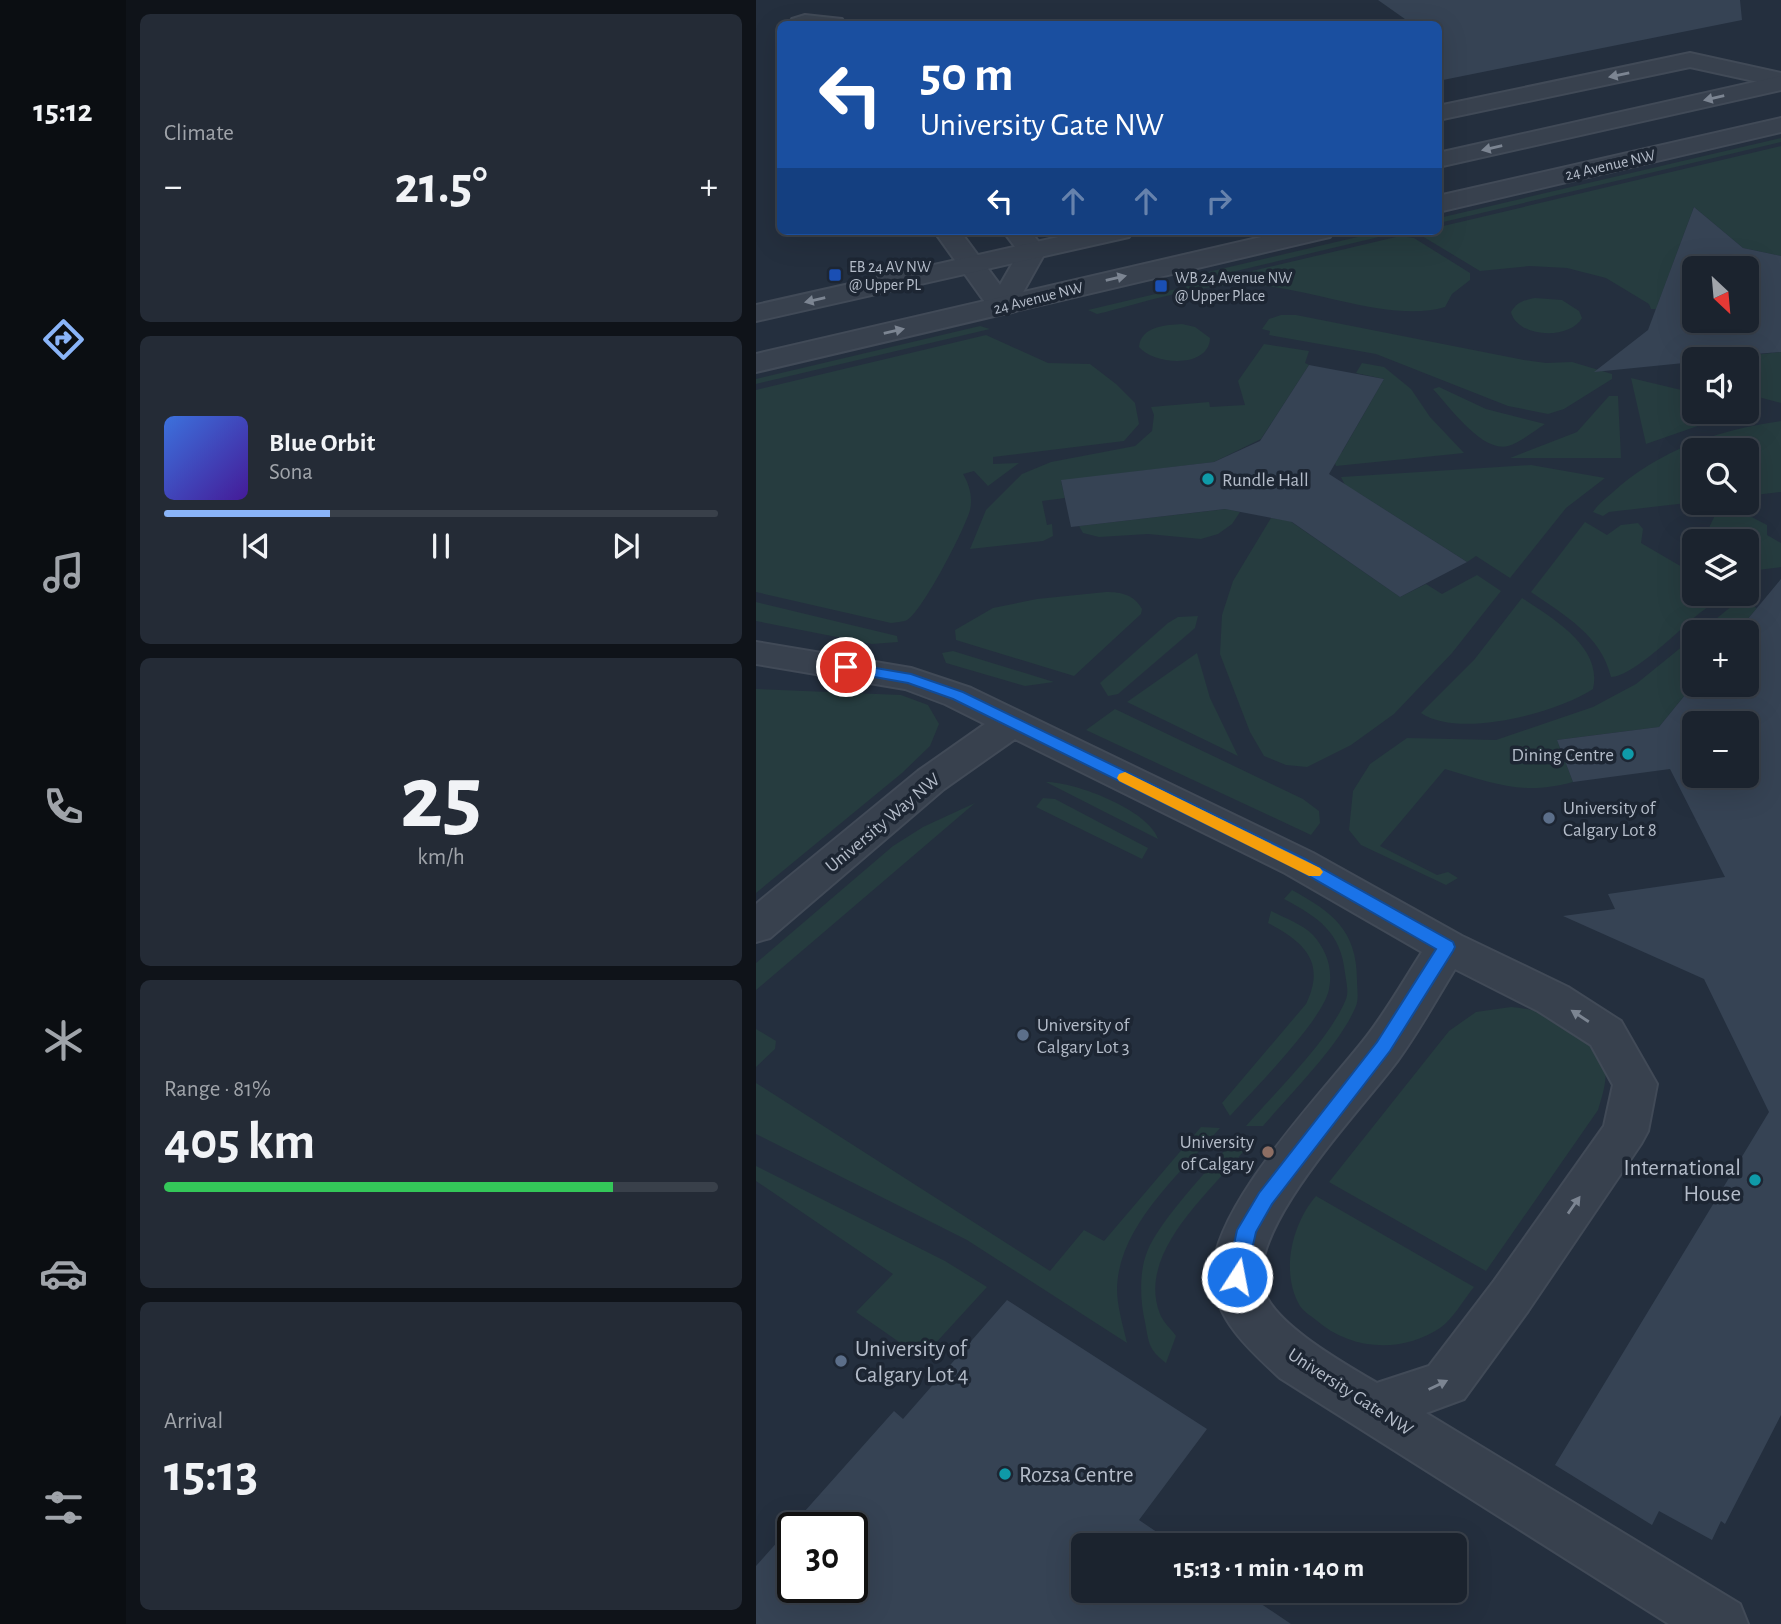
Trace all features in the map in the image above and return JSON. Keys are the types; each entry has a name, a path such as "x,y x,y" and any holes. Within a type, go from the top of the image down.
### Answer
{"street":[{"path":"1442,112 1689,60 1781,82"},
{"path":"1442,159 1781,82"},
{"name":"24 Avenue NW","path":"1442,203 1781,125"},
{"path":"950,235 974,264 1002,306"},
{"path":"756,313 974,264 1024,241 1082,235"},
{"name":"24 Avenue NW","path":"756,363 1304,235"},
{"path":"1002,306 1024,241"},
{"path":"756,653 911,678 958,696 1299,863 1447,947 1553,999 1606,1033 1635,1084 1625,1131 1511,1296 1446,1383 1375,1408"},
{"name":"University Way NW","path":"756,927 931,780 1012,723"},
{"name":"University Gate NW","path":"1447,947 1384,1046 1266,1199 1247,1230 1237,1277 1245,1305 1259,1325 1298,1362 1720,1624"}],"green space":[{"path":"1781,138 1781,142 1442,222 1442,217"},
{"path":"1781,146 1781,256 1743,248 1694,207 1656,309 1651,309 1649,304 1606,278 1567,268 1530,266 1480,271 1422,236 1442,235 1442,226"},
{"path":"1366,235 1387,235 1194,281 1191,276"},
{"path":"1400,236 1414,238 1470,273 1470,280 1452,294 1445,307 1401,311 1277,287 1235,285 1175,294 1097,314 1088,310"},
{"path":"1535,298 1562,300 1579,311 1582,318 1576,325 1556,333 1533,331 1523,327 1515,321 1511,312 1521,302"},
{"path":"1281,315 1296,315 1524,360 1572,362 1612,374 1612,379 1564,409 1548,414 1508,406 1376,354 1269,335 1270,331 1262,329 1269,319"},
{"path":"1182,324 1195,327 1210,338 1201,355 1180,361 1168,360 1156,358 1139,347 1144,335 1149,331 1162,326"},
{"path":"980,326 990,329 756,384 756,379"},
{"path":"986,335 1048,363 1090,364 1135,403 1139,424 1124,441 993,457 993,464 1019,463 988,486 974,471 963,474 971,496 970,510 932,587 907,620 891,623 756,592 756,390"},
{"path":"1264,344 1309,351 1305,363 1309,365 1261,439 1214,462 1061,481 1065,498 1042,501 1047,525 1052,524 1053,536 1043,541 970,549 986,510 1022,474 1051,462 1135,446 1152,431 1154,415 1151,407 1209,402 1210,407 1245,405 1238,381"},
{"path":"1781,352 1781,403 1759,397 1759,354"},
{"path":"1362,363 1384,367 1411,389 1430,417 1464,453 1336,466 1333,457 1342,452 1384,379 1356,373"},
{"path":"1631,378 1682,390 1682,424 1704,424 1646,444"},
{"path":"1439,387 1486,409 1545,424 1513,444 1498,446 1477,436 1457,416 1433,389"},
{"path":"1609,396 1618,396 1621,458 1510,458 1577,432"},
{"path":"1781,421 1781,492 1759,495 1759,438 1708,438"},
{"path":"1682,448 1682,504 1609,512 1603,516 1593,512 1630,478"},
{"path":"1531,465 1605,478 1566,508 1510,578 1476,556 1467,562 1357,492 1347,489 1341,477"},
{"path":"1226,509 1240,512 1232,524 1218,534 1201,539 1148,534 1099,537 1083,533 1079,526"},
{"path":"1715,515 1748,515 1767,525 1767,535 1781,543 1781,567 1759,570 1759,529 1708,529"},
{"path":"1271,518 1290,521 1400,597 1426,584 1442,594 1477,575 1501,591 1452,653 1394,714 1351,745 1307,767 1286,765 1264,756 1250,732 1220,654 1222,615 1233,581"},
{"path":"1585,522 1607,535 1621,525 1638,523 1643,529 1641,543 1682,567 1682,606 1710,606 1692,620 1682,620 1682,628 1632,669 1611,677 1599,649 1580,627 1531,592"},
{"path":"1106,592 1131,597 1142,609 1141,614 1074,676 956,640 955,630 993,608 1037,599"},
{"path":"1522,598 1560,625 1583,647 1594,674 1593,689 1556,707 1508,720 1459,724 1421,713 1474,660"},
{"path":"756,602 897,636 898,642 872,644 756,621"},
{"path":"1732,606 1757,608 1747,620 1715,620"},
{"path":"1198,616 1195,628 1118,694 1108,696 1100,683 1168,623 1178,617"},
{"path":"1682,647 1683,697 1659,727 1557,740 1573,782 1523,788 1493,783 1445,769 1380,846 1437,875 1448,872 1458,878 1446,885 1361,845 1349,830 1353,791 1370,764 1407,738 1496,740 1593,707 1636,684"},
{"path":"953,651 1054,682 1025,686 946,663 942,653"},
{"path":"1197,653 1210,698 1238,756 1127,702"},
{"path":"756,689 901,695 928,705 939,724 930,746 902,773 756,893"},
{"path":"1115,709 1303,799 1319,811 1320,823 1311,835 1086,730"},
{"path":"1046,782 1092,792 1126,808 1152,828 1158,839"},
{"path":"1043,798 1055,799 1148,848 1142,859 1036,807"},
{"path":"975,803 756,990 756,963 893,846 923,827"},
{"path":"1292,890 1330,915 1347,935 1356,963 1357,1003 1339,1037 1301,1084 1263,1126 1246,1126 1328,1032 1347,996 1339,947 1326,927 1284,899"},
{"path":"1271,911 1304,928 1318,941 1329,967 1329,989 1315,1018 1302,1036 1230,1116 1222,1103 1306,1004 1312,989 1313,965 1308,955 1292,938 1268,923"},
{"path":"1511,1007 1550,1016 1586,1037 1602,1057 1606,1077 1598,1110 1486,1271 1329,1182 1449,1031 1476,1012"},
{"path":"756,1029 776,1041 775,1049 756,1067"},
{"path":"756,1083 1050,1271 1084,1230 1104,1241 1201,1127 1220,1128 1154,1202 1128,1244 1120,1266 1117,1289 1127,1343 967,1240 756,1134"},
{"path":"1237,1136 1243,1152 1195,1205 1167,1247 1158,1269 1155,1291 1160,1314 1176,1336 1166,1363 1152,1349 1147,1335 1141,1296 1144,1260 1163,1224"},
{"path":"756,1166 945,1261 987,1287 922,1358 856,1312 893,1274 756,1181"},
{"path":"1316,1196 1474,1287 1445,1324 1409,1342 1393,1345 1360,1343 1329,1330 1301,1308 1291,1278 1290,1264 1295,1234"}],"building":[{"path":"1378,0 1740,0 1742,20 1442,80 1442,21 1408,21"},
{"path":"1694,207 1743,248 1781,256 1781,352 1759,354 1759,347 1682,347 1682,363 1594,372 1648,330"},
{"name":"Rundle Hall","path":"1309,365 1384,379 1329,474 1467,562 1400,597 1292,522 1225,509 1071,527 1061,480 1214,462 1260,441"},
{"name":"International House","path":"1781,579 1781,1415 1725,1524 1721,1521 1712,1540 1659,1511 1652,1525 1555,1465 1769,1112 1704,979 1563,916 1615,909 1608,894 1725,877 1670,769 1573,782 1557,740 1659,727 1683,697 1759,697 1759,620 1747,620"},
{"name":"Rozsa Centre","path":"1007,1300 1207,1429 1139,1520 1158,1533 1071,1533 1071,1603 1260,1603 1291,1624 756,1624 756,1566 777,1542 777,1603 868,1603 868,1512 804,1512 894,1411 903,1419"}],"slow traffic":[{"path":"1125,778 1315,872"}],"place":[{"name":"EB 24 AV NW @ Upper PL","path":"835,275"},
{"name":"WB 24 Avenue NW @ Upper Place","path":"1161,286"},
{"name":"Rundle Hall","path":"1208,479"},
{"name":"Dining Centre","path":"1628,754"},
{"name":"University of Calgary Lot 8","path":"1549,818"},
{"name":"University of Calgary Lot 3","path":"1023,1035"},
{"name":"University of Calgary","path":"1268,1152"},
{"name":"International House","path":"1755,1180"},
{"name":"University of Calgary Lot 4","path":"841,1361"},
{"name":"Rozsa Centre","path":"1005,1474"}],"route":[{"path":"846,667 911,678 958,696 1299,863 1447,947 1384,1046 1266,1199 1247,1230 1237,1277"}]}
